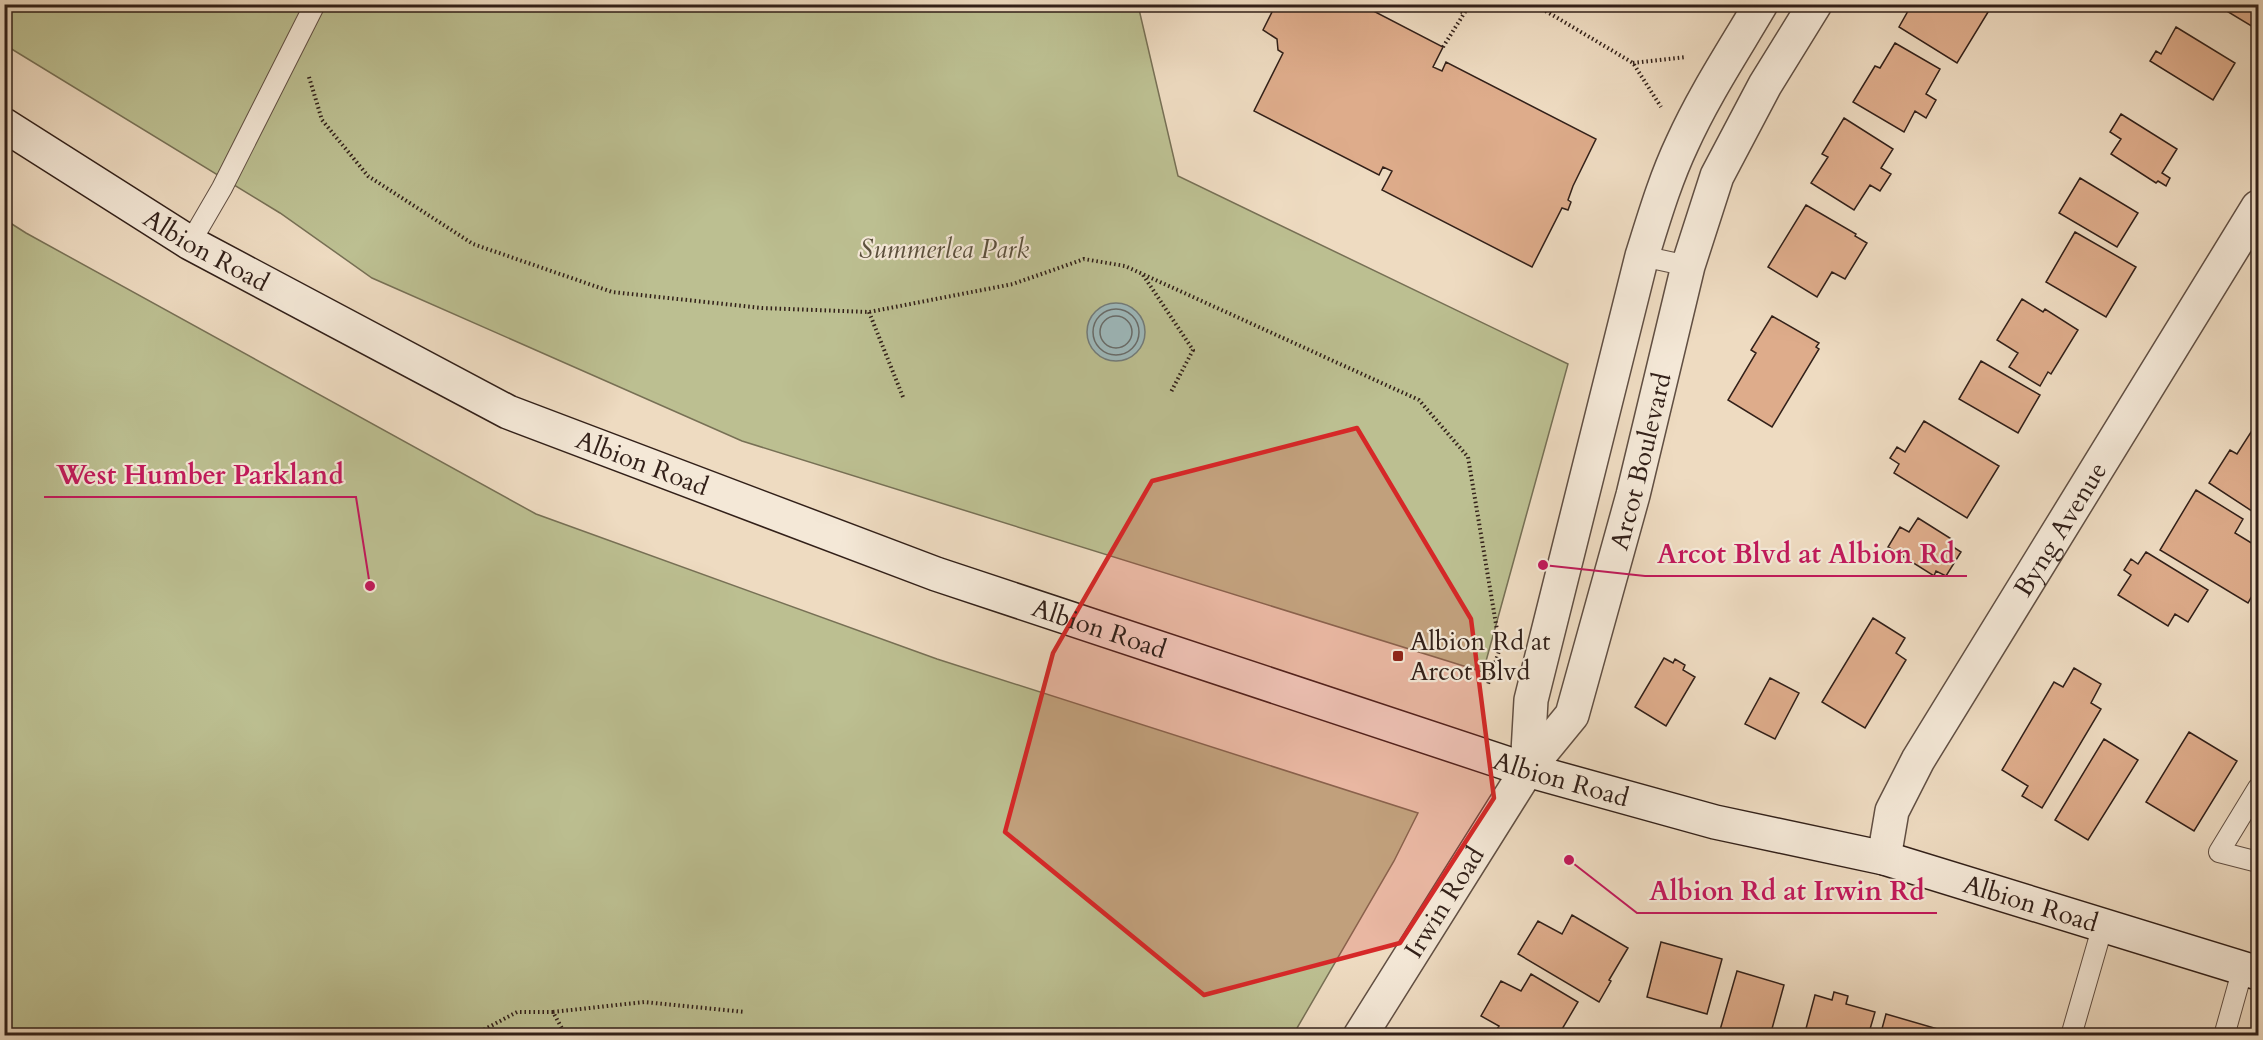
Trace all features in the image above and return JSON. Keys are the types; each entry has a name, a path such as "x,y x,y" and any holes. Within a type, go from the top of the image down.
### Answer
{"street":[{"name":"Arcot Boulevard","path":"1527,770 1531,699 1642,256 1664,185 1682,142 1761,4"},
{"name":"Arcot Boulevard","path":"1527,770 1572,716 1633,495 1688,266 1717,176 1765,85 1815,4"},
{"name":"Albion Road","path":"10,128 190,243 508,412 936,574 1527,770 1715,822 1884,858 2251,971"},
{"name":"Byng Avenue","path":"1884,858 1892,812 1918,760 2259,207"},
{"name":"Irwin Road","path":"1360,1035 1527,770"}],"lane":[{"path":"190,243 222,188 315,4"},
{"path":"1642,256 1688,266"},
{"path":"2259,788 2219,852 2259,862"},
{"path":"2071,1035 2103,925"},
{"path":"2224,1035 2251,971"}],"path":[{"path":"1450,4 1465,14"},
{"path":"1443,47 1470,4"},
{"path":"1534,4 1633,63 1662,107"},
{"path":"297,36 322,120 368,176 473,244 612,292 762,308 869,312 1012,284 1084,259 1125,266 1419,400 1468,457 1500,648 1488,684"},
{"path":"1633,63 1686,57"},
{"path":"1143,274 1193,350 1171,392"},
{"path":"869,312 903,397"},
{"path":"472,1035 517,1012 553,1012 644,1002 745,1012"},
{"path":"553,1012 566,1035"}],"highlighted area":[{"path":"1357,428 1471,619 1494,798 1400,943 1204,995 1005,832 1053,653 1152,481"}],"green space":[{"name":"Summerlea Park","path":"4,5 1138,5 1178,176 1568,364 1483,672 742,441 372,278 280,213 5,45"},
{"path":"4,219 536,514 937,659 1418,813 1394,861 1293,1035 5,1035"}],"water":[{"path":"1110,303 1122,303 1137,311 1145,326 1145,338 1137,353 1122,361 1110,361 1095,353 1087,338 1087,326 1095,311"}],"building":[{"path":"1276,4 1360,4 1443,47 1433,67 1442,71 1446,62 1596,139 1573,186 1568,200 1571,202 1568,210 1562,208 1532,267 1382,190 1392,171 1383,167 1379,175 1254,111 1283,53 1278,50 1277,39 1263,30"},
{"path":"1912,4 1993,4 1957,63 1899,27"},
{"path":"2215,4 2258,4 2258,30"},
{"path":"2176,27 2235,63 2213,100 2150,61 2156,51 2161,54"},
{"path":"1895,43 1940,69 1926,94 1936,100 1926,118 1915,111 1904,132 1853,102 1875,66 1880,68"},
{"path":"2121,114 2177,149 2162,173 2170,178 2166,186 2158,181 2156,183 2111,154 2121,139 2110,132"},
{"path":"1844,118 1893,149 1881,168 1891,174 1880,191 1870,185 1854,210 1811,183 1828,157 1822,154"},
{"path":"2080,178 2138,213 2117,247 2059,213"},
{"path":"1806,205 1856,234 1855,236 1867,243 1845,279 1832,272 1817,297 1768,267"},
{"path":"2075,232 2136,267 2106,317 2046,282"},
{"path":"2022,299 2043,312 2045,309 2078,330 2051,374 2048,372 2040,386 2009,367 2018,353 1997,340"},
{"path":"1772,316 1819,343 1816,347 1819,349 1772,427 1728,400 1756,353 1751,350"},
{"path":"1981,361 2040,395 2018,433 1959,399"},
{"path":"1924,421 1999,466 1967,518 1894,473 1899,464 1890,458 1897,447 1905,452"},
{"path":"2251,432 2258,437 2258,515 2209,483 2230,450 2237,454"},
{"path":"2196,490 2243,519 2235,533 2258,547 2258,585 2248,603 2160,550"},
{"path":"1918,518 1953,540 1950,545 1961,552 1946,576 1936,571 1934,576 1888,547 1900,527 1909,532"},
{"path":"2146,552 2208,590 2188,622 2175,614 2168,626 2118,595 2131,575 2124,570 2131,559 2138,564"},
{"path":"1873,618 1905,638 1896,653 1906,660 1865,728 1822,702"},
{"path":"1664,658 1673,663 1675,659 1685,665 1683,670 1695,677 1666,726 1635,707"},
{"path":"2074,668 2101,684 2091,703 2101,709 2042,808 2022,796 2028,786 2002,770 2054,682 2063,687"},
{"path":"1770,678 1799,693 1775,739 1745,724"},
{"path":"2189,732 2237,761 2194,831 2146,802"},
{"path":"2104,739 2138,760 2088,840 2055,820"},
{"path":"1572,915 1628,948 1599,1002 1518,954 1538,921 1562,934"},
{"path":"1661,942 1722,959 1707,1014 1647,997"},
{"path":"1737,971 1784,985 1770,1036 1739,1036 1720,1030"},
{"path":"1531,974 1578,1002 1558,1036 1493,1036 1499,1026 1481,1016 1501,981 1521,991"},
{"path":"1834,992 1848,996 1846,1004 1875,1012 1868,1036 1804,1036 1815,995 1832,1000"},
{"path":"1886,1014 1948,1032 1947,1036 1880,1036"}],"place":[{"name":"Arcot Blvd at Albion Rd","path":"1543,565"},
{"name":"West Humber Parkland","path":"370,586"},
{"name":"Albion Rd at Arcot Blvd","path":"1398,656"},
{"name":"Albion Rd at Irwin Rd","path":"1569,860"}]}
